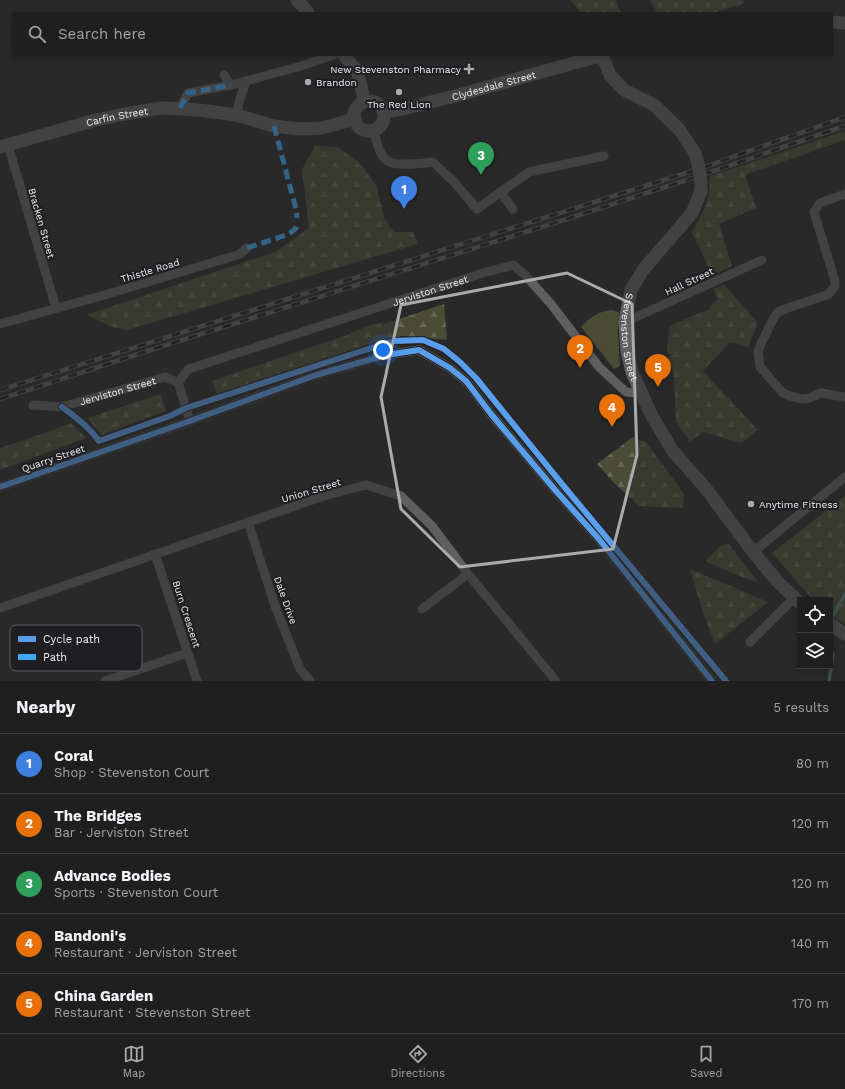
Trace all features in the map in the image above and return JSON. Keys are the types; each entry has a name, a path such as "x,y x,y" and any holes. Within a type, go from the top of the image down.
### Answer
{"main road":[{"path":"298,0 307,12"},
{"path":"833,22 845,23"},
{"path":"345,56 357,71 365,102"},
{"name":"Clydesdale Street","path":"384,112 403,109 462,94 599,56"},
{"name":"Stevenston Street","path":"603,56 610,74 624,90 654,105 679,129 695,153 702,182 701,191 692,213 643,270 631,290 625,322 627,351 632,372 640,393 672,450 706,490 753,552 778,582 797,601"},
{"path":"365,102 374,102 379,104 384,112 381,125 374,130 369,131 360,128 355,120 356,111 361,104 365,102"},
{"name":"Carfin Street","path":"4,146 96,120 162,108 180,108 236,115 274,126 299,129 322,128 355,120"}],"street":[{"path":"180,108 188,93 246,82 330,56"},
{"path":"224,75 230,85"},
{"path":"236,115 246,82"},
{"path":"374,130 378,146 384,159 391,164 433,162 454,182 477,209 529,172 604,156"},
{"name":"Bracken Street","path":"4,146 56,308"},
{"path":"500,192 513,209"},
{"path":"845,194 820,203 814,212 836,281 836,286 829,294 785,308 778,312 773,319 758,352 760,367 783,392 802,399 809,398 820,393 845,397"},
{"name":"Thistle Road","path":"0,324 231,258 240,254 247,248"},
{"name":"Hall Street","path":"625,322 762,260"},
{"name":"Jerviston Street","path":"33,405 62,407 165,377 178,382 189,369 486,272 513,265 525,275 551,304 599,367 626,392 640,393"},
{"name":"Quarry Street","path":"0,486 190,421 316,374 386,355 418,350 450,368 466,381 482,403 556,491 598,538 711,680"},
{"path":"178,382 190,421"},
{"path":"753,552 845,477"},
{"name":"Union Street","path":"0,608 324,496 366,486 401,496 432,526 468,574 554,680"},
{"name":"Dale Drive","path":"248,522 275,606 300,669 310,681"},
{"name":"Burn Crescent","path":"155,554 197,681"},
{"path":"422,609 468,574"},
{"path":"750,642 797,601"},
{"path":"142,668 187,652"},
{"path":"106,681 134,671"}],"highlighted area":[{"path":"567,273 632,304 637,455 613,549 460,567 401,509 381,397 401,305"}],"green space":[{"path":"570,0 615,0 621,12 580,12"},
{"path":"650,0 742,0 745,3 716,12 656,12"},
{"path":"845,131 845,140 745,175 756,208 719,224 732,266 712,275 692,232 706,206 710,176"},
{"path":"315,146 338,147 359,162 376,185 385,220 394,232 413,232 418,244 127,330 115,328 86,315 275,252 309,228 302,169"},
{"path":"724,284 758,323 748,347 730,342 703,371 758,430 742,443 703,432 690,442 676,421 674,377 667,349 670,326 709,309 718,298 713,289"},
{"path":"444,304 447,340 402,336 379,341 289,371 218,397 212,381 347,335 373,324 387,323"},
{"path":"611,310 619,312 618,332 620,366 614,369 581,327 594,316"},
{"path":"161,394 166,411 101,435 87,418"},
{"path":"71,423 86,438 0,470 0,448"},
{"path":"633,437 647,443 684,494 683,508 639,506 613,482 597,464"},
{"path":"845,496 845,624 833,616 833,597 810,597 772,553"},
{"path":"728,543 758,582 749,580 705,561 720,546"},
{"path":"690,569 768,602 715,644 703,612"}],"waterway":[{"path":"833,616 845,594"},
{"path":"829,681 831,669"}],"railway":[{"path":"0,390 699,169 845,117"},
{"path":"0,399 567,219 845,126"}],"marked path":[{"path":"180,108 188,93 231,85"},
{"path":"274,126 296,209 297,218"},
{"path":"247,248 289,234 296,228 297,223"}],"cycle path":[{"path":"62,407 82,422 99,441 170,416 186,408 393,341 423,340 444,349 476,378 726,681"},
{"path":"0,487 190,421 316,375 386,355 419,350 450,368 466,381 491,414 598,538 712,681"}],"place":[{"name":"New Stevenston Pharmacy","path":"469,69"},
{"name":"Brandon","path":"308,82"},
{"name":"The Red Lion","path":"399,92"},
{"name":"Advance Bodies","path":"481,175"},
{"name":"Coral","path":"404,209"},
{"name":"The Bridges","path":"580,368"},
{"name":"China Garden","path":"658,387"},
{"name":"Bandoni's","path":"612,427"},
{"name":"Anytime Fitness","path":"751,504"}]}
